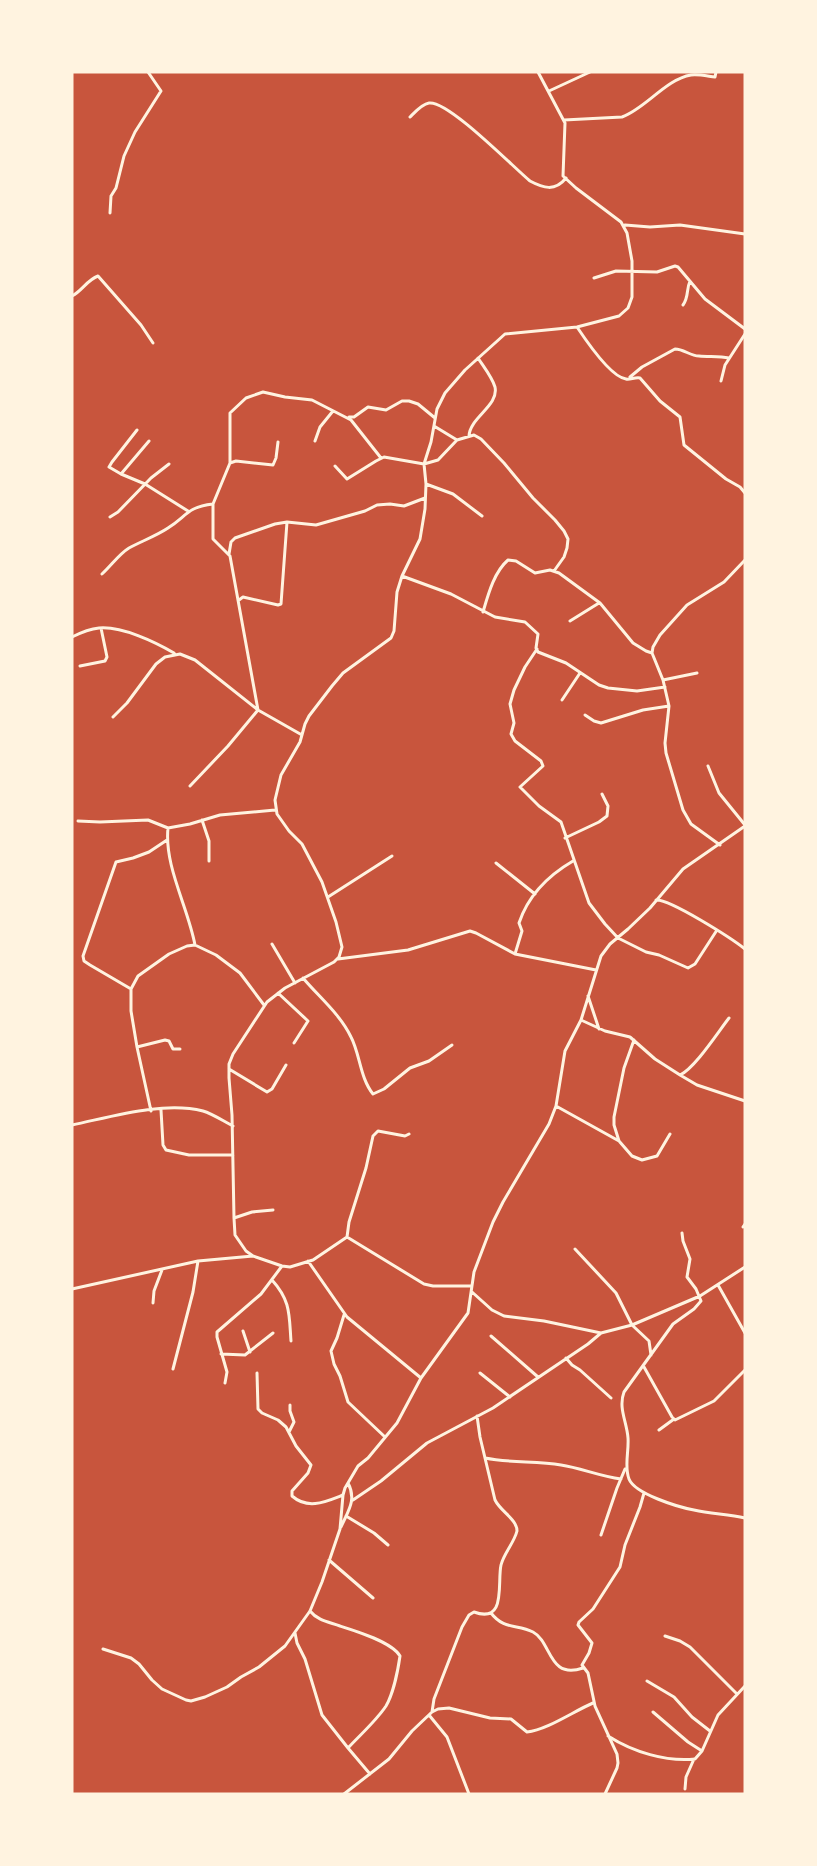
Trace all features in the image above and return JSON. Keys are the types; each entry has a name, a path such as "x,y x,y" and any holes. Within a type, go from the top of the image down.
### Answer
{"street":[{"path":"110,213 111,196 116,189 124,156 135,132 161,91 148,72"},
{"path":"338,959 342,942 328,897 307,852 281,821 275,810 277,790 281,775 300,742 309,716 343,673 391,638 394,631 402,576 420,539 425,509 424,464 435,418 445,393 478,358 505,334 577,327 619,316 631,303 631,248 624,225 576,188 562,173 564,120 538,72"},
{"path":"549,91 590,72"},
{"path":"564,120 630,115 664,89 688,75 715,77 716,72"},
{"path":"410,117 425,105 433,103 472,129 530,181 541,187 551,188 566,178"},
{"path":"624,225 650,227 680,225 745,234"},
{"path":"594,278 616,271 657,272 678,267 705,298 745,332 725,365 721,381"},
{"path":"72,296 98,276 141,325 153,343"},
{"path":"683,304 688,297 687,287 690,281"},
{"path":"577,327 601,359 621,377 641,379 660,401 680,417 683,442 688,448 745,493"},
{"path":"629,378 642,366 675,349 698,356 729,358"},
{"path":"469,436 472,424 491,402 495,393 493,382 478,358"},
{"path":"229,554 213,539 213,504 230,463 230,413 246,399 258,393 267,392 312,400 347,418 381,458"},
{"path":"347,418 354,417 368,407 387,410 402,401 408,401 417,404 435,418"},
{"path":"315,441 320,428 333,411"},
{"path":"434,426 457,440"},
{"path":"137,430 109,465 112,470 144,484 188,511"},
{"path":"334,466 347,479 381,458 424,464 438,460 457,440 475,435 564,531 568,541 567,548 554,571"},
{"path":"121,474 149,441"},
{"path":"230,463 236,461 273,465 278,442"},
{"path":"110,517 144,484 169,464"},
{"path":"426,484 453,494 482,516"},
{"path":"258,710 229,554 231,542 235,537 275,524 287,522 316,525 365,511 377,505 405,506 425,498"},
{"path":"102,574 123,553 141,541 167,529 188,511 213,504"},
{"path":"238,600 243,597 281,604 287,522"},
{"path":"483,612 494,581 502,567 508,560 516,561 535,573 554,571 600,603 633,643 652,653"},
{"path":"720,845 691,824 683,810 666,753 669,706 663,680 652,653 655,641 687,605 724,582 745,560"},
{"path":"402,576 451,594 495,617 527,623 538,634 537,649 525,667 510,704 514,723 511,734 515,741 543,765 520,787 539,806 560,820 573,861 594,911 618,938 646,952 659,955 688,968 695,964 717,930"},
{"path":"570,621 600,603"},
{"path":"72,637 88,630 101,628 126,632 195,660 258,710 302,735"},
{"path":"80,666 105,661 108,652 101,628"},
{"path":"537,649 546,656 566,663 599,685 637,691 665,687"},
{"path":"113,717 127,703 156,664 165,657 176,654"},
{"path":"562,700 580,673"},
{"path":"663,680 697,674"},
{"path":"585,715 594,721 604,723 643,710 669,706"},
{"path":"190,786 258,710"},
{"path":"340,1528 342,1495 358,1466 368,1458 397,1423 422,1378 468,1313 474,1272 493,1222 549,1124 556,1106 566,1052 581,1020 604,950 656,900 683,869 745,826 719,793 708,766"},
{"path":"565,838 607,816 608,806 602,794"},
{"path":"78,821 148,820 168,828 220,815 275,810"},
{"path":"202,820 209,841 209,861"},
{"path":"168,828 167,840 177,884 195,945"},
{"path":"131,989 90,965 83,960 83,956 116,861 134,858 149,852 167,840"},
{"path":"328,897 392,856"},
{"path":"515,954 522,931 520,920 535,894 554,873 573,861"},
{"path":"496,863 535,894"},
{"path":"656,900 670,903 745,949"},
{"path":"253,1256 235,1235 233,1126 229,1069 235,1049 264,1005 278,993 338,959 408,950 470,931 515,954 596,970"},
{"path":"272,944 295,983"},
{"path":"151,1111 131,1011 131,989 138,976 162,958 187,946 195,945 216,955 240,973 264,1005"},
{"path":"303,978 345,1026 373,1094 384,1089 410,1068 429,1061 452,1045"},
{"path":"278,993 308,1021 294,1043"},
{"path":"588,996 599,1029"},
{"path":"680,1075 700,1055 729,1018"},
{"path":"581,1020 599,1029 627,1036 655,1059 697,1085 745,1101"},
{"path":"137,1047 167,1040 172,1048 180,1049"},
{"path":"619,1141 614,1117 624,1068 634,1040"},
{"path":"229,1069 267,1092 272,1089 286,1065"},
{"path":"556,1106 619,1141 632,1156 642,1160 657,1156 670,1134"},
{"path":"72,1125 115,1114 161,1109 203,1111 233,1126"},
{"path":"161,1109 163,1145 166,1150 189,1155 233,1155"},
{"path":"347,1237 349,1222 366,1168 373,1136 378,1131 405,1136 409,1134"},
{"path":"234,1218 252,1212 273,1210"},
{"path":"601,1535 628,1455 622,1398 673,1324 699,1304 701,1298 687,1277 690,1259 682,1233"},
{"path":"347,1237 424,1284 472,1286"},
{"path":"72,1289 198,1261 253,1256 282,1266 290,1266 308,1261 347,1237"},
{"path":"575,1249 615,1293 632,1325 650,1344 651,1355"},
{"path":"172,1369 177,1348 183,1336 198,1261"},
{"path":"308,1261 344,1315 422,1378"},
{"path":"225,1383 227,1372 217,1332 261,1294 282,1266"},
{"path":"472,1292 492,1310 504,1316 544,1321 600,1333 632,1325 700,1296 745,1267"},
{"path":"153,1303 154,1291 162,1270"},
{"path":"272,1280 288,1304 291,1341"},
{"path":"718,1285 745,1333"},
{"path":"344,1315 338,1338 331,1351 334,1364 348,1402 385,1437"},
{"path":"243,1331 250,1352"},
{"path":"221,1354 243,1355 273,1333"},
{"path":"353,1500 381,1481 427,1443 510,1397 588,1344 600,1333"},
{"path":"491,1336 538,1377"},
{"path":"566,1358 612,1398"},
{"path":"644,1367 674,1419"},
{"path":"659,1430 674,1419 714,1401 745,1370"},
{"path":"257,1373 258,1409 278,1420 289,1431 296,1446 310,1465 308,1473 291,1495 302,1503 313,1505 342,1495"},
{"path":"480,1373 510,1397"},
{"path":"289,1431 294,1422 290,1405"},
{"path":"430,1714 462,1627 472,1613 483,1615 490,1612 499,1601 501,1563 516,1536 518,1526 500,1509 495,1500 477,1416"},
{"path":"485,1458 558,1464 621,1479"},
{"path":"625,1469 632,1485 644,1492 689,1509 745,1518"},
{"path":"103,1649 131,1658 162,1689 191,1701 226,1687 259,1667 279,1653 296,1633 310,1611 340,1528 353,1500 352,1490 348,1483"},
{"path":"583,1668 592,1643 579,1623 593,1609 620,1567 625,1545 644,1492"},
{"path":"346,1516 374,1533 388,1545"},
{"path":"329,1560 373,1598"},
{"path":"310,1611 316,1618 390,1646 400,1656 387,1704 348,1748"},
{"path":"490,1612 501,1623 536,1634 556,1664 571,1670 583,1668"},
{"path":"296,1633 297,1643 305,1659 322,1714 370,1774"},
{"path":"665,1636 685,1643 737,1694"},
{"path":"583,1668 588,1673 594,1703 618,1762 605,1794"},
{"path":"647,1681 674,1697 692,1717 710,1731"},
{"path":"607,1735 640,1751 673,1759 698,1758 718,1715 745,1686"},
{"path":"344,1794 388,1760 412,1731 430,1714 443,1708 490,1718 511,1719 525,1731 531,1732 594,1703"},
{"path":"653,1712 702,1751"},
{"path":"430,1714 447,1737 469,1794"},
{"path":"685,1789 686,1777 694,1759"}]}
